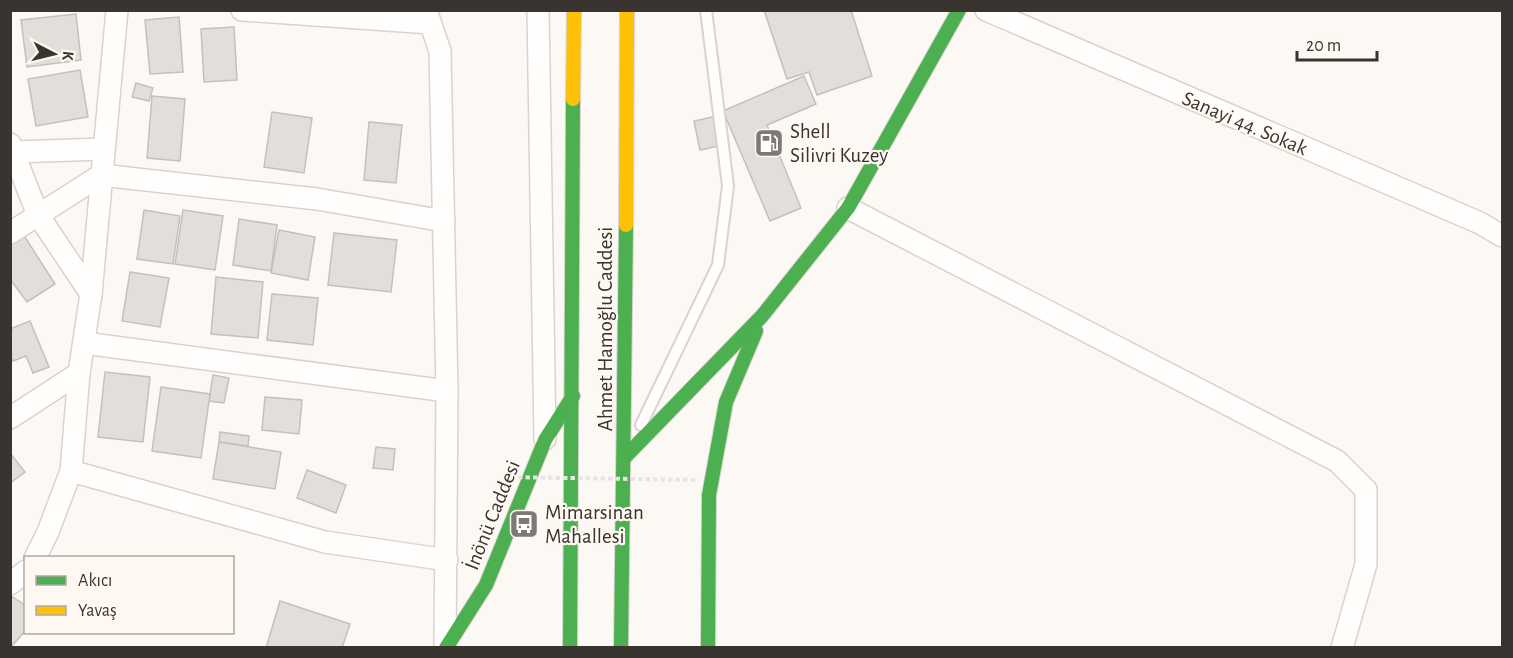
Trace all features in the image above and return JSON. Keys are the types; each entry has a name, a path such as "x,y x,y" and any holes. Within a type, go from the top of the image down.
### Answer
{"main road":[{"name":"Ahmet Hamoğlu Caddesi","path":"570,648 574,10"},
{"name":"Ahmet Hamoğlu Caddesi","path":"621,648 626,457 627,10"},
{"path":"626,457 762,316 848,208 959,10"},
{"path":"708,648 710,495 726,402 762,316"},
{"name":"İnönü Caddesi","path":"446,648 486,585 545,440 573,396"}],"street":[{"path":"35,556 48,532 71,471 79,373 91,294 117,10"},
{"path":"242,10 428,17 440,51 447,392 446,648"},
{"path":"538,10 545,440"},
{"name":"Sanayi 44. Sokak","path":"986,10 1479,223 1503,236"},
{"path":"91,294 38,215 12,148 103,149"},
{"path":"10,233 101,175 316,200 444,221"},
{"path":"848,208 1337,461 1366,490 1366,564 1342,648"},
{"path":"84,343 447,392"},
{"path":"10,418 79,373"},
{"path":"71,471 325,542 447,560"},
{"path":"10,584 24,573"}],"lane":[{"path":"626,457 718,264 728,186 706,10"}],"path":[{"path":"502,477 698,480"}],"building":[{"path":"764,10 851,10 872,76 817,95 809,72 787,79"},
{"path":"76,14 81,60 27,67 21,20"},
{"path":"179,17 183,72 150,74 145,20"},
{"path":"234,27 237,80 204,82 201,29"},
{"path":"80,70 88,117 36,126 28,79"},
{"path":"804,76 816,104 767,125 801,208 770,221 723,111"},
{"path":"136,83 153,88 149,101 132,97"},
{"path":"152,96 185,99 180,161 147,158"},
{"path":"272,112 312,118 304,173 264,167"},
{"path":"717,116 723,145 700,150 694,121"},
{"path":"369,122 402,125 396,183 364,180"},
{"path":"144,210 180,216 173,264 137,259"},
{"path":"183,210 223,216 215,270 175,264"},
{"path":"239,219 277,225 271,271 233,265"},
{"path":"279,230 315,237 308,280 271,273"},
{"path":"334,233 397,240 391,292 328,285"},
{"path":"23,234 55,284 27,302 10,279 10,242"},
{"path":"130,272 169,278 160,327 122,321"},
{"path":"216,277 263,282 258,338 211,334"},
{"path":"272,294 318,298 313,345 267,340"},
{"path":"30,321 49,367 33,373 26,356 13,361 10,354 10,329"},
{"path":"105,372 150,377 143,442 98,437"},
{"path":"213,375 229,378 224,403 209,401"},
{"path":"161,387 210,394 201,458 152,451"},
{"path":"265,397 302,400 299,434 262,430"},
{"path":"220,432 249,436 248,446 219,442"},
{"path":"219,442 281,452 275,489 213,479"},
{"path":"376,447 395,449 393,470 373,468"},
{"path":"10,453 25,472 10,483"},
{"path":"307,470 346,485 336,513 297,498"},
{"path":"13,597 24,605 24,632 10,648 10,600"},
{"path":"280,601 350,624 342,648 266,648"}],"traffic: fast":[{"path":"625,457 762,316 848,208 959,10"},
{"path":"570,648 573,99"},
{"path":"621,648 626,225"},
{"path":"708,648 709,495 726,402 756,331"},
{"path":"446,648 486,585 545,440 573,396"}],"traffic: slow":[{"path":"573,99 574,10"},
{"path":"626,225 627,10"}],"place":[{"name":"Shell Silivri Kuzey","path":"769,143"},
{"name":"Mimarsinan Mahallesi","path":"524,524"}]}
